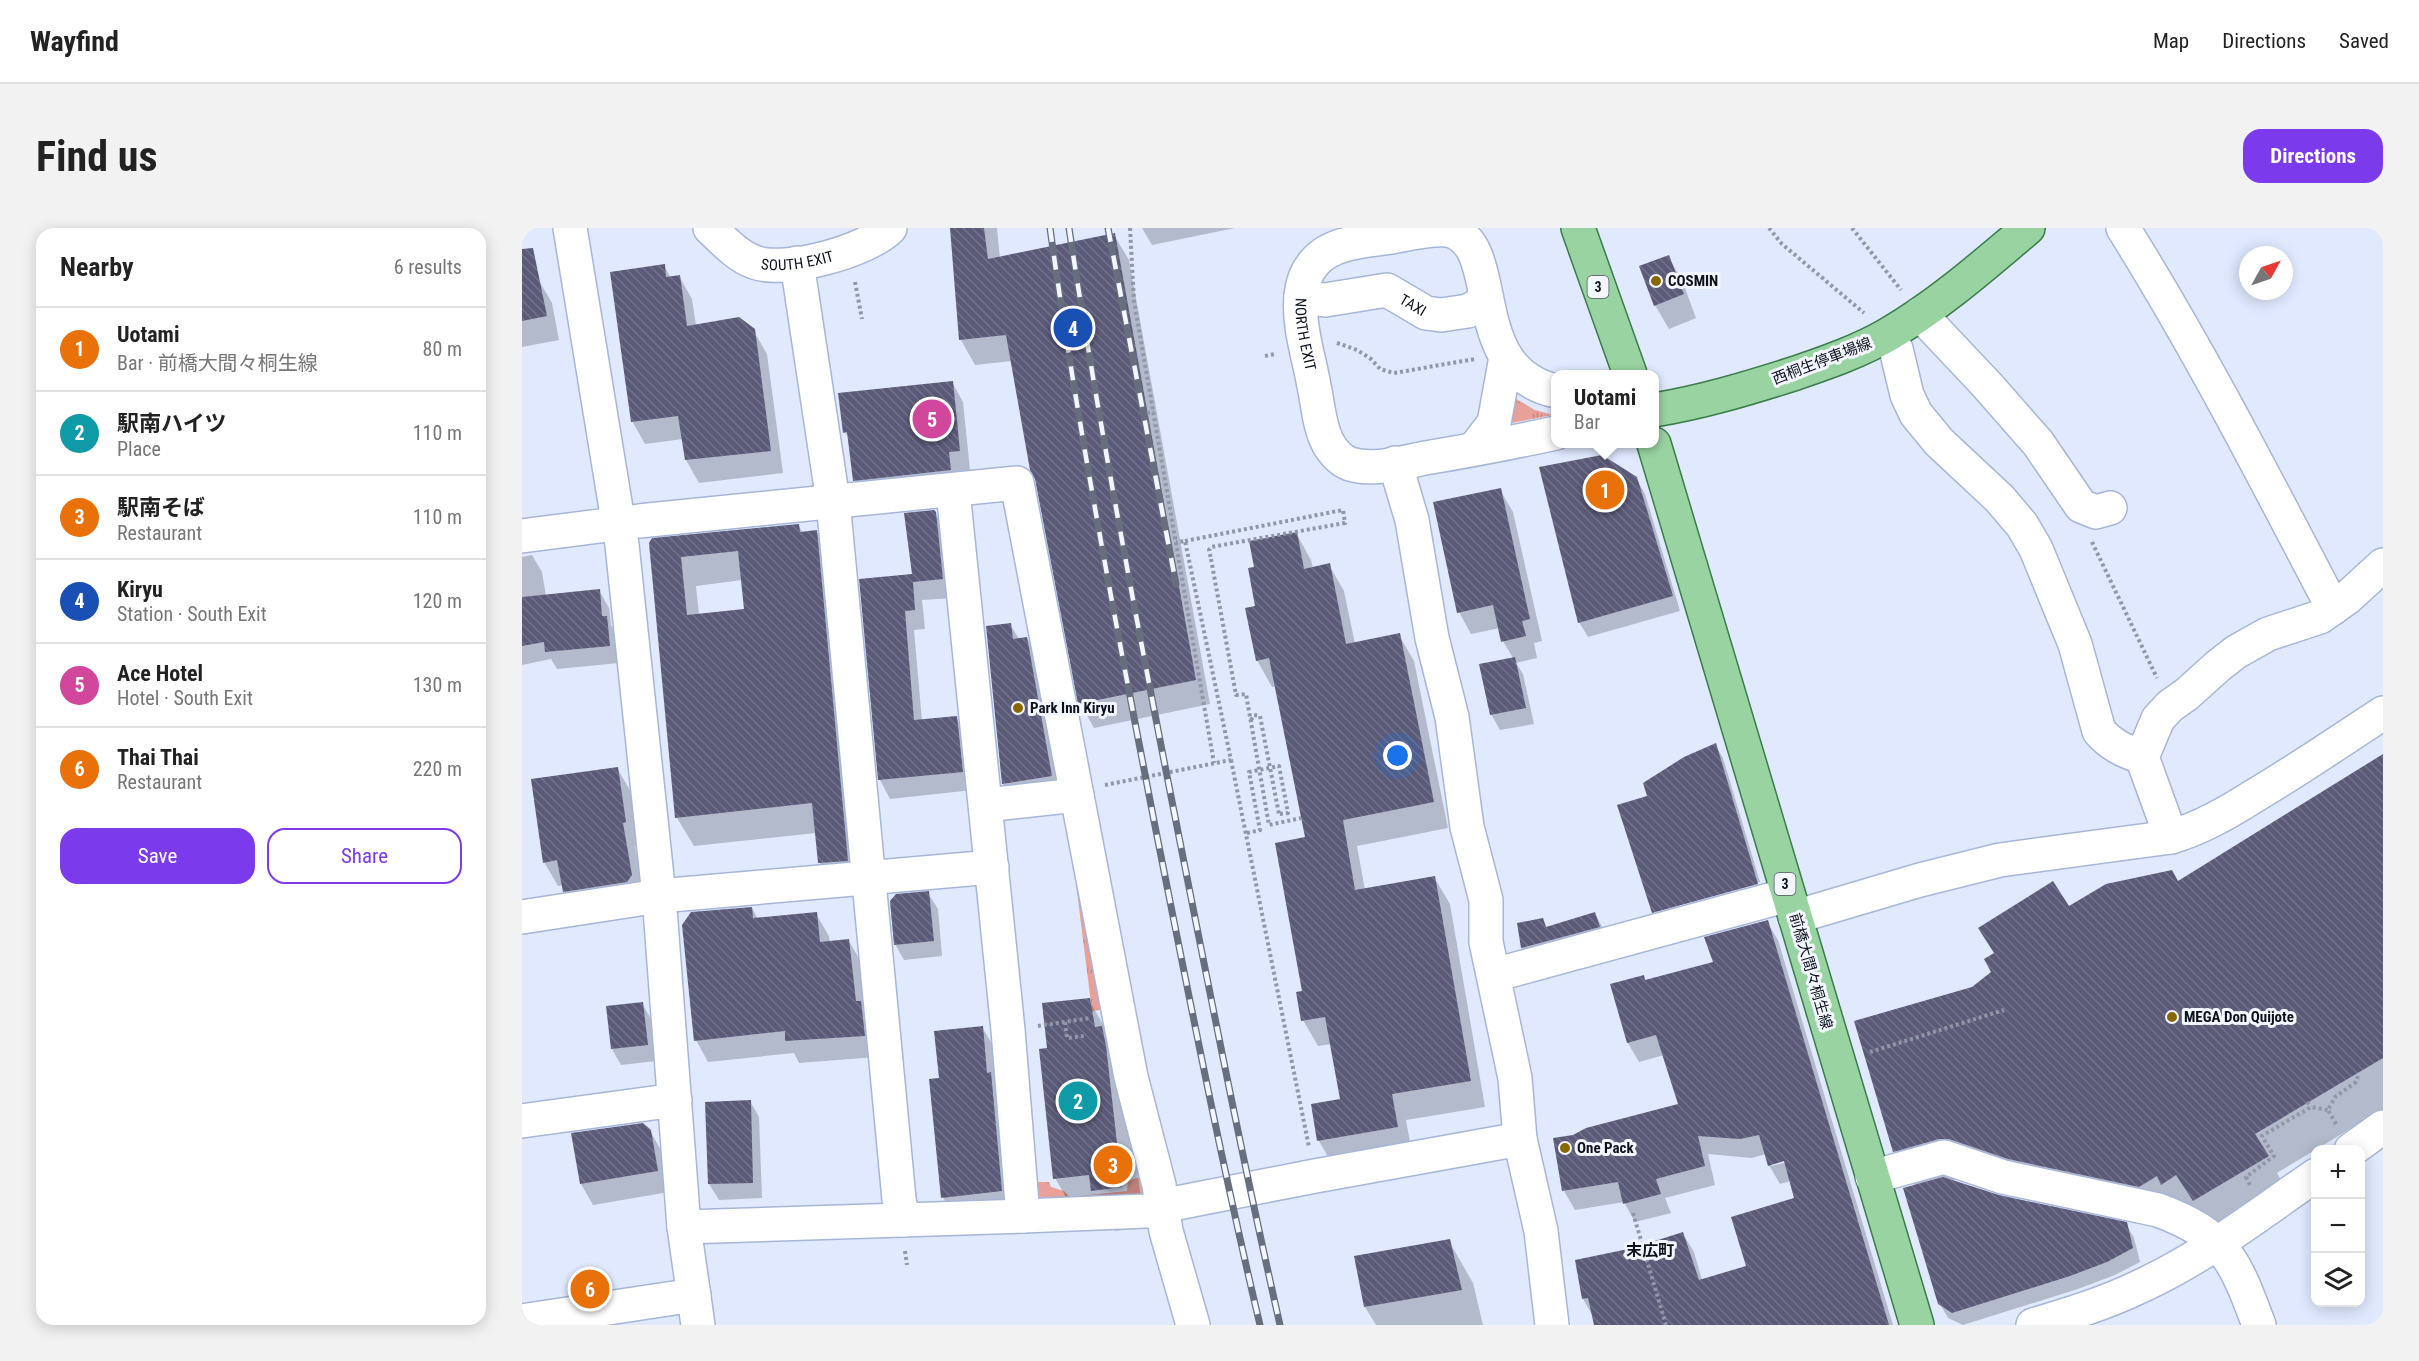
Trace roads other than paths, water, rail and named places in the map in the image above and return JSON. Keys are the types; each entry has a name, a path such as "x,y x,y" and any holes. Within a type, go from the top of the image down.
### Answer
{"main road":[{"name":"3","path":"1578,228 1628,370"},
{"name":"西桐生停車場線","path":"1659,409 1739,392 1836,359 1879,327 1914,306 1959,287 2028,228"},
{"name":"前橋大間々桐生線","path":"1655,448 1917,1325"}],"street":[{"path":"522,1321 696,1310 684,1227 659,896 618,523 570,228"},
{"name":"SOUTH EXIT","path":"710,228 747,259 757,263 778,265 837,255 863,246 890,228"},
{"path":"2123,228 2156,281 2241,433 2333,608"},
{"name":"NORTH EXIT","path":"1551,388 1527,380 1491,358 1494,331 1479,262 1471,245 1457,233 1439,230 1358,242 1329,251 1320,257 1309,271 1301,297 1301,317 1321,420 1329,445 1335,454 1362,467 1551,434"},
{"path":"796,263 833,501 899,1199 903,1220"},
{"name":"TAXI","path":"1301,297 1325,300 1379,289 1387,290 1426,313 1441,315 1468,311 1479,305 1485,295"},
{"path":"1914,306 2096,507"},
{"path":"1879,327 1896,349 1906,395 1916,414 1939,442 2000,499 2022,525 2036,549 2075,644 2099,731 2124,752 2142,757"},
{"path":"1474,449 1494,423 1491,358"},
{"path":"1395,463 1412,520 1432,638 1452,717 1467,827 1486,900 1486,942 1515,1078 1520,1139 1541,1231 1552,1325"},
{"path":"522,536 618,523 1017,483 1086,791 1119,1014 1131,1077 1172,1255 1193,1325"},
{"path":"953,491 1008,1030 1023,1216"},
{"path":"2170,837 2142,757 2158,719 2170,706 2236,652 2268,634 2320,617 2383,565"},
{"path":"1494,975 2000,860 2170,837 2210,823 2383,713"},
{"path":"986,805 1086,791"},
{"path":"522,917 659,896 992,867"},
{"path":"522,1121 675,1100"},
{"path":"2344,1137 2383,1127"},
{"path":"684,1227 1146,1211 1315,1176 1520,1139"},
{"path":"1872,1177 1944,1157 2019,1182 2158,1210 2185,1221 2218,1243 2236,1266 2259,1325"},
{"path":"2033,1325 2123,1295 2160,1277 2218,1243 2311,1178"}],"railway":[{"path":"1050,228 1086,455 1127,680 1206,1078 1260,1325"},
{"path":"1069,228 1103,436 1141,643 1222,1053 1280,1325"},
{"path":"1108,228 1176,584"}],"place":[{"name":"COSMIN","path":"1656,281"},
{"name":"Kiryu","path":"1073,328"},
{"name":"Ace Hotel","path":"932,419"},
{"name":"Uotami","path":"1605,490"},
{"name":"Park Inn Kiryu","path":"1018,708"},
{"name":"MEGA Don Quijote","path":"2172,1017"},
{"name":"駅南ハイツ","path":"1078,1101"},
{"name":"One Pack","path":"1565,1148"},
{"name":"駅南そば","path":"1113,1165"},
{"name":"Thai Thai","path":"590,1289"}],"district":[{"name":"末広町","path":"1650,1250"}]}
